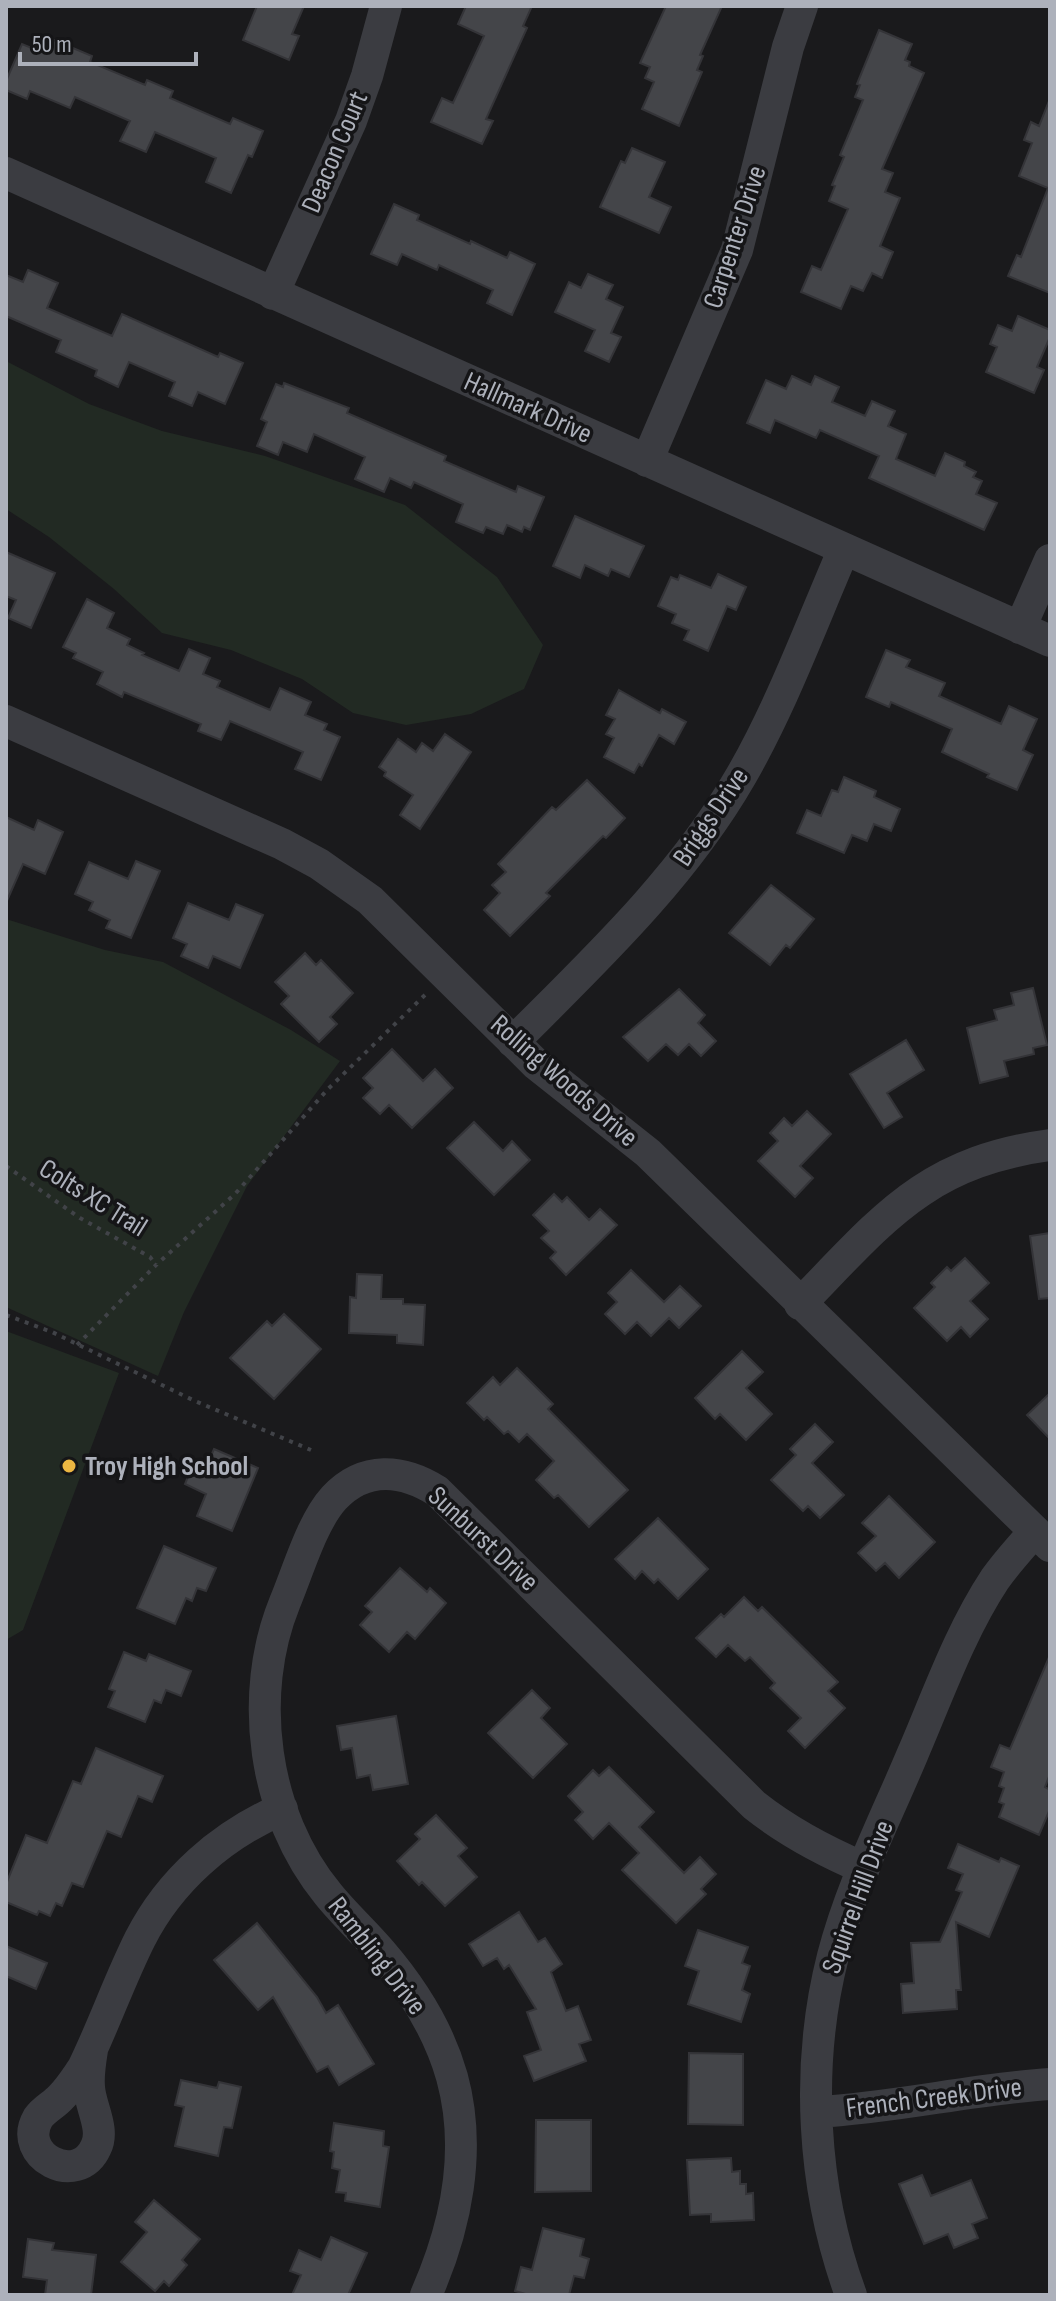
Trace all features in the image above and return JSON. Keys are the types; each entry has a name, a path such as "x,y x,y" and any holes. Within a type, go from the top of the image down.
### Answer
{"street":[{"name":"Deacon Court","path":"273,294 351,121 386,6"},
{"name":"Carpenter Drive","path":"647,461 737,250 788,47 802,6"},
{"name":"Hallmark Drive","path":"6,173 1050,641"},
{"name":"Briggs Drive","path":"513,1042 655,895 725,803 760,741 844,549"},
{"path":"1020,628 1050,560"},
{"name":"Rolling Woods Drive","path":"6,721 282,844 319,864 370,900 560,1085 648,1153 1042,1539"},
{"path":"800,1304 871,1230 914,1194 989,1156 1050,1145"},
{"name":"Sunburst Drive","path":"282,1809 270,1769 264,1698 280,1614 328,1505 355,1481 388,1473 422,1481 437,1491 754,1805 808,1843 864,1868"},
{"name":"Squirrel Hill Drive","path":"851,2295 826,2202 817,2112 825,1993 838,1940 864,1868 970,1620 997,1576 1042,1539"},
{"path":"92,2050 142,1936 172,1891 218,1846 255,1820 282,1809"},
{"name":"Rambling Drive","path":"282,1809 295,1841 327,1893 381,1952 419,2002 439,2040 452,2078 459,2107 458,2193 444,2255 426,2295"},
{"name":"French Creek Drive","path":"817,2112 845,2111 1003,2087 1050,2084"}],"path":[{"path":"77,1345 156,1265 235,1194 328,1089 436,985"},
{"name":"Colts XC Trail","path":"6,1166 80,1218 150,1257 156,1265"},
{"path":"6,1315 52,1332 195,1401 311,1450"}],"shaded area":[{"path":"6,361 89,404 162,431 265,456 405,505 497,577 543,645 524,689 471,714 406,725 353,713 302,679 231,650 162,633 114,589 49,537 6,509"},
{"path":"6,919 105,950 163,962 291,1030 340,1061 247,1186 184,1312 158,1376 6,1307"},
{"path":"6,1331 119,1373 23,1630 6,1640"}],"building":[{"path":"257,6 304,6 292,34 299,36 289,60 243,40"},
{"path":"466,6 532,6 523,26 527,28 486,119 493,121 482,144 431,122 442,98 453,103 484,36 458,24"},
{"path":"666,6 722,6 700,55 703,56 697,70 702,72 679,126 642,109 654,82 645,78 650,67 640,63"},
{"path":"879,30 912,44 905,60 910,62 909,66 924,73 882,169 893,173 885,192 900,198 880,246 893,252 882,278 872,273 863,291 851,286 841,309 801,292 812,266 821,270 848,209 829,201 844,157 840,155 863,100 855,97 860,85 857,84"},
{"path":"54,40 92,56 90,62 145,85 147,80 173,91 170,98 230,124 233,118 263,131 231,193 206,182 216,158 155,132 146,152 120,141 130,121 75,97 70,108 30,91 27,99 6,90 6,81 22,44 34,49 36,44 49,50"},
{"path":"1049,101 1050,293 1008,276 1017,255 1021,257 1048,188 1019,176 1032,143 1024,140 1031,122 1039,126"},
{"path":"632,148 665,162 649,197 671,207 659,233 600,207 621,161 625,163"},
{"path":"394,204 419,215 417,220 470,244 471,241 507,258 510,252 535,264 512,315 487,303 493,290 439,265 437,270 402,254 397,265 371,254"},
{"path":"28,270 58,283 47,308 112,336 122,314 218,357 220,353 243,363 225,404 198,392 192,406 169,396 175,382 129,362 118,387 95,376 97,370 56,352 61,340 6,316 6,275 23,282"},
{"path":"588,274 613,285 606,299 623,307 611,333 621,337 609,362 585,351 595,330 555,312 569,282 581,288"},
{"path":"1018,316 1050,330 1037,367 1044,370 1034,393 986,372 997,347 990,344 998,325 1012,331"},
{"path":"792,376 811,385 815,376 839,387 832,402 865,416 872,401 895,411 888,426 906,434 896,459 935,476 945,453 965,462 964,466 976,472 973,477 982,481 976,494 997,503 984,530 869,478 879,456 820,430 816,438 775,420 770,433 747,423 766,380 786,389"},
{"path":"284,383 349,408 347,413 446,456 444,461 516,492 518,486 544,497 530,530 524,527 522,532 507,525 503,534 486,527 483,533 456,522 463,504 414,482 411,488 390,478 384,492 355,479 365,457 314,434 307,452 283,442 278,455 257,446 267,422 261,419 276,384 283,387"},
{"path":"575,516 644,546 629,577 611,569 608,576 585,565 580,578 553,566"},
{"path":"6,552 55,573 31,628 8,618 16,600 6,596"},
{"path":"718,574 746,587 736,610 727,606 708,651 684,640 689,630 672,623 676,614 658,606 671,577 678,580 680,575 711,588"},
{"path":"87,599 114,613 107,628 130,639 127,645 144,653 142,655 179,671 189,649 210,658 203,674 220,681 217,687 270,710 280,688 311,702 305,715 327,724 324,730 340,737 321,780 295,769 303,752 230,721 221,740 198,731 201,724 124,692 122,697 97,684 103,672 73,658 76,653 63,647"},
{"path":"886,650 910,660 906,667 945,683 939,696 1001,724 1009,706 1037,719 1023,750 1033,755 1017,790 942,752 952,729 891,702 889,707 866,697"},
{"path":"619,690 660,713 662,709 686,722 674,744 659,735 642,766 639,764 634,773 604,757 614,738 606,734 615,719 606,715"},
{"path":"445,734 471,752 420,829 400,815 413,795 384,776 386,772 379,767 398,739 416,752 422,743 433,751"},
{"path":"844,777 876,791 874,797 900,809 891,831 874,824 867,841 852,835 844,853 797,833 807,810 821,816 832,790 838,792"},
{"path":"587,780 625,818 546,893 550,896 510,936 484,910 500,893 492,885 506,872 498,864 552,807 556,810"},
{"path":"6,817 34,830 38,820 63,832 45,874 23,864 6,903"},
{"path":"136,861 160,871 131,938 106,928 110,920 89,910 93,902 75,894 89,862 128,879"},
{"path":"771,885 814,919 790,948 786,945 770,965 729,933"},
{"path":"188,903 229,920 236,904 263,915 240,968 213,956 208,968 181,956 187,944 173,938"},
{"path":"305,953 316,965 321,960 353,993 330,1017 337,1024 319,1042 281,1004 289,996 275,982"},
{"path":"1033,988 1047,1045 1033,1048 1034,1054 1004,1061 1008,1076 980,1083 967,1028 997,1020 994,1010 1014,1005 1011,993"},
{"path":"679,989 705,1015 698,1023 716,1041 701,1056 689,1044 678,1055 666,1044 648,1061 623,1037"},
{"path":"906,1040 924,1070 887,1093 902,1117 884,1128 850,1074"},
{"path":"392,1049 423,1081 435,1069 453,1088 412,1128 389,1105 380,1114 363,1098 373,1088 363,1078"},
{"path":"807,1111 831,1134 800,1166 813,1178 795,1197 758,1161 778,1141 770,1133 784,1118 792,1126"},
{"path":"474,1122 503,1151 512,1141 530,1160 494,1195 447,1148"},
{"path":"554,1194 562,1202 567,1197 589,1220 600,1209 617,1225 566,1275 550,1258 556,1252 541,1238 549,1231 533,1215"},
{"path":"1050,1233 1050,1298 1039,1299 1030,1236"},
{"path":"965,1258 989,1283 970,1301 988,1319 970,1337 961,1327 947,1341 914,1308 935,1287 931,1283 947,1267 951,1271"},
{"path":"631,1270 664,1302 680,1286 701,1306 679,1328 669,1318 651,1336 637,1322 625,1334 605,1314 617,1302 608,1293"},
{"path":"357,1274 382,1275 381,1299 403,1299 403,1304 425,1305 423,1345 397,1343 397,1335 349,1333 350,1297 356,1298"},
{"path":"284,1314 321,1349 274,1399 230,1358 267,1321 272,1326"},
{"path":"742,1351 763,1372 746,1388 772,1414 746,1440 720,1414 715,1419 695,1398"},
{"path":"517,1368 553,1404 548,1409 628,1490 589,1527 558,1495 554,1498 536,1480 554,1461 527,1434 519,1442 508,1431 504,1434 487,1417 484,1420 467,1403 493,1377 500,1385"},
{"path":"1050,1393 1050,1439 1027,1415"},
{"path":"815,1424 833,1442 812,1463 844,1495 820,1518 808,1506 803,1511 771,1480 796,1455 790,1449"},
{"path":"214,1449 258,1468 232,1531 197,1516 206,1494 185,1484 194,1462 206,1467"},
{"path":"889,1496 935,1542 899,1578 885,1563 876,1571 858,1553 876,1536 862,1523"},
{"path":"658,1518 708,1569 678,1599 658,1579 654,1583 642,1571 635,1579 615,1559"},
{"path":"164,1546 216,1568 206,1591 197,1588 192,1601 186,1598 175,1624 137,1608"},
{"path":"400,1568 427,1592 430,1588 446,1603 415,1639 407,1632 389,1652 360,1625 372,1612 365,1606"},
{"path":"744,1597 758,1611 762,1607 838,1682 828,1691 845,1708 805,1748 788,1731 801,1718 770,1688 775,1683 750,1657 745,1661 728,1645 716,1657 696,1638"},
{"path":"124,1652 146,1661 149,1654 191,1671 181,1696 166,1690 161,1703 154,1700 145,1722 108,1707 115,1691 109,1689"},
{"path":"1050,1655 1050,1774 1045,1787 1050,1790 1050,1809 1039,1835 999,1817 1004,1804 999,1802 1004,1788 999,1786 1004,1772 991,1767 1000,1745 1010,1749"},
{"path":"532,1690 550,1708 541,1718 567,1744 533,1778 488,1733"},
{"path":"396,1716 408,1784 373,1790 370,1775 357,1778 352,1748 341,1750 337,1726"},
{"path":"96,1748 163,1776 152,1802 138,1796 121,1837 107,1831 83,1887 72,1883 62,1906 56,1903 50,1916 39,1911 37,1915 6,1902 6,1884 26,1835 47,1843 73,1781 81,1784"},
{"path":"609,1767 654,1812 639,1827 684,1873 700,1857 716,1874 701,1889 706,1894 676,1923 622,1870 639,1853 609,1823 593,1839 575,1820 583,1812 568,1796 593,1770 599,1776"},
{"path":"436,1815 467,1848 458,1856 477,1877 445,1906 422,1882 419,1885 397,1861 420,1839 415,1834"},
{"path":"958,1844 999,1862 1001,1858 1019,1866 989,1937 956,1922 961,1990 956,1990 957,2009 903,2013 901,1984 914,1983 911,1943 940,1942 962,1892 956,1890 963,1874 948,1868"},
{"path":"519,1912 538,1942 545,1938 562,1964 551,1972 566,2011 578,2006 591,2040 579,2044 586,2061 534,2081 524,2056 541,2050 527,2012 536,2009 509,1965 504,1969 497,1958 483,1966 469,1944"},
{"path":"257,1923 317,1997 326,2013 338,2005 374,2064 339,2085 328,2066 317,2072 273,1997 258,2010 214,1960"},
{"path":"698,1930 748,1947 742,1963 750,1966 742,1990 750,1994 741,2022 688,2004 699,1971 685,1966"},
{"path":"6,1946 47,1963 36,1989 6,1976"},
{"path":"689,2053 743,2054 743,2125 688,2124"},
{"path":"181,2080 217,2088 219,2082 241,2087 232,2128 224,2127 218,2156 175,2146 184,2107 175,2105"},
{"path":"536,2120 591,2120 591,2191 535,2192"},
{"path":"334,2123 384,2131 383,2146 389,2147 380,2207 345,2201 346,2193 336,2192 340,2170 332,2168 334,2152 330,2151"},
{"path":"731,2158 732,2172 740,2171 740,2184 746,2184 746,2194 753,2193 754,2220 711,2222 711,2214 690,2215 687,2160"},
{"path":"922,2175 931,2196 971,2180 987,2218 972,2224 978,2238 954,2248 948,2234 924,2244 899,2184"},
{"path":"154,2200 200,2239 182,2260 187,2265 169,2286 164,2281 155,2291 121,2262 147,2232 135,2222"},
{"path":"543,2228 584,2239 580,2256 589,2259 584,2278 574,2276 569,2295 529,2295 515,2291 521,2267 532,2270"},
{"path":"331,2237 367,2253 348,2295 292,2295 301,2275 290,2271 299,2250 321,2260"},
{"path":"28,2239 54,2243 52,2250 96,2255 91,2295 45,2295 47,2280 23,2277"}],"place":[{"name":"Troy High School","path":"69,1466"}]}
